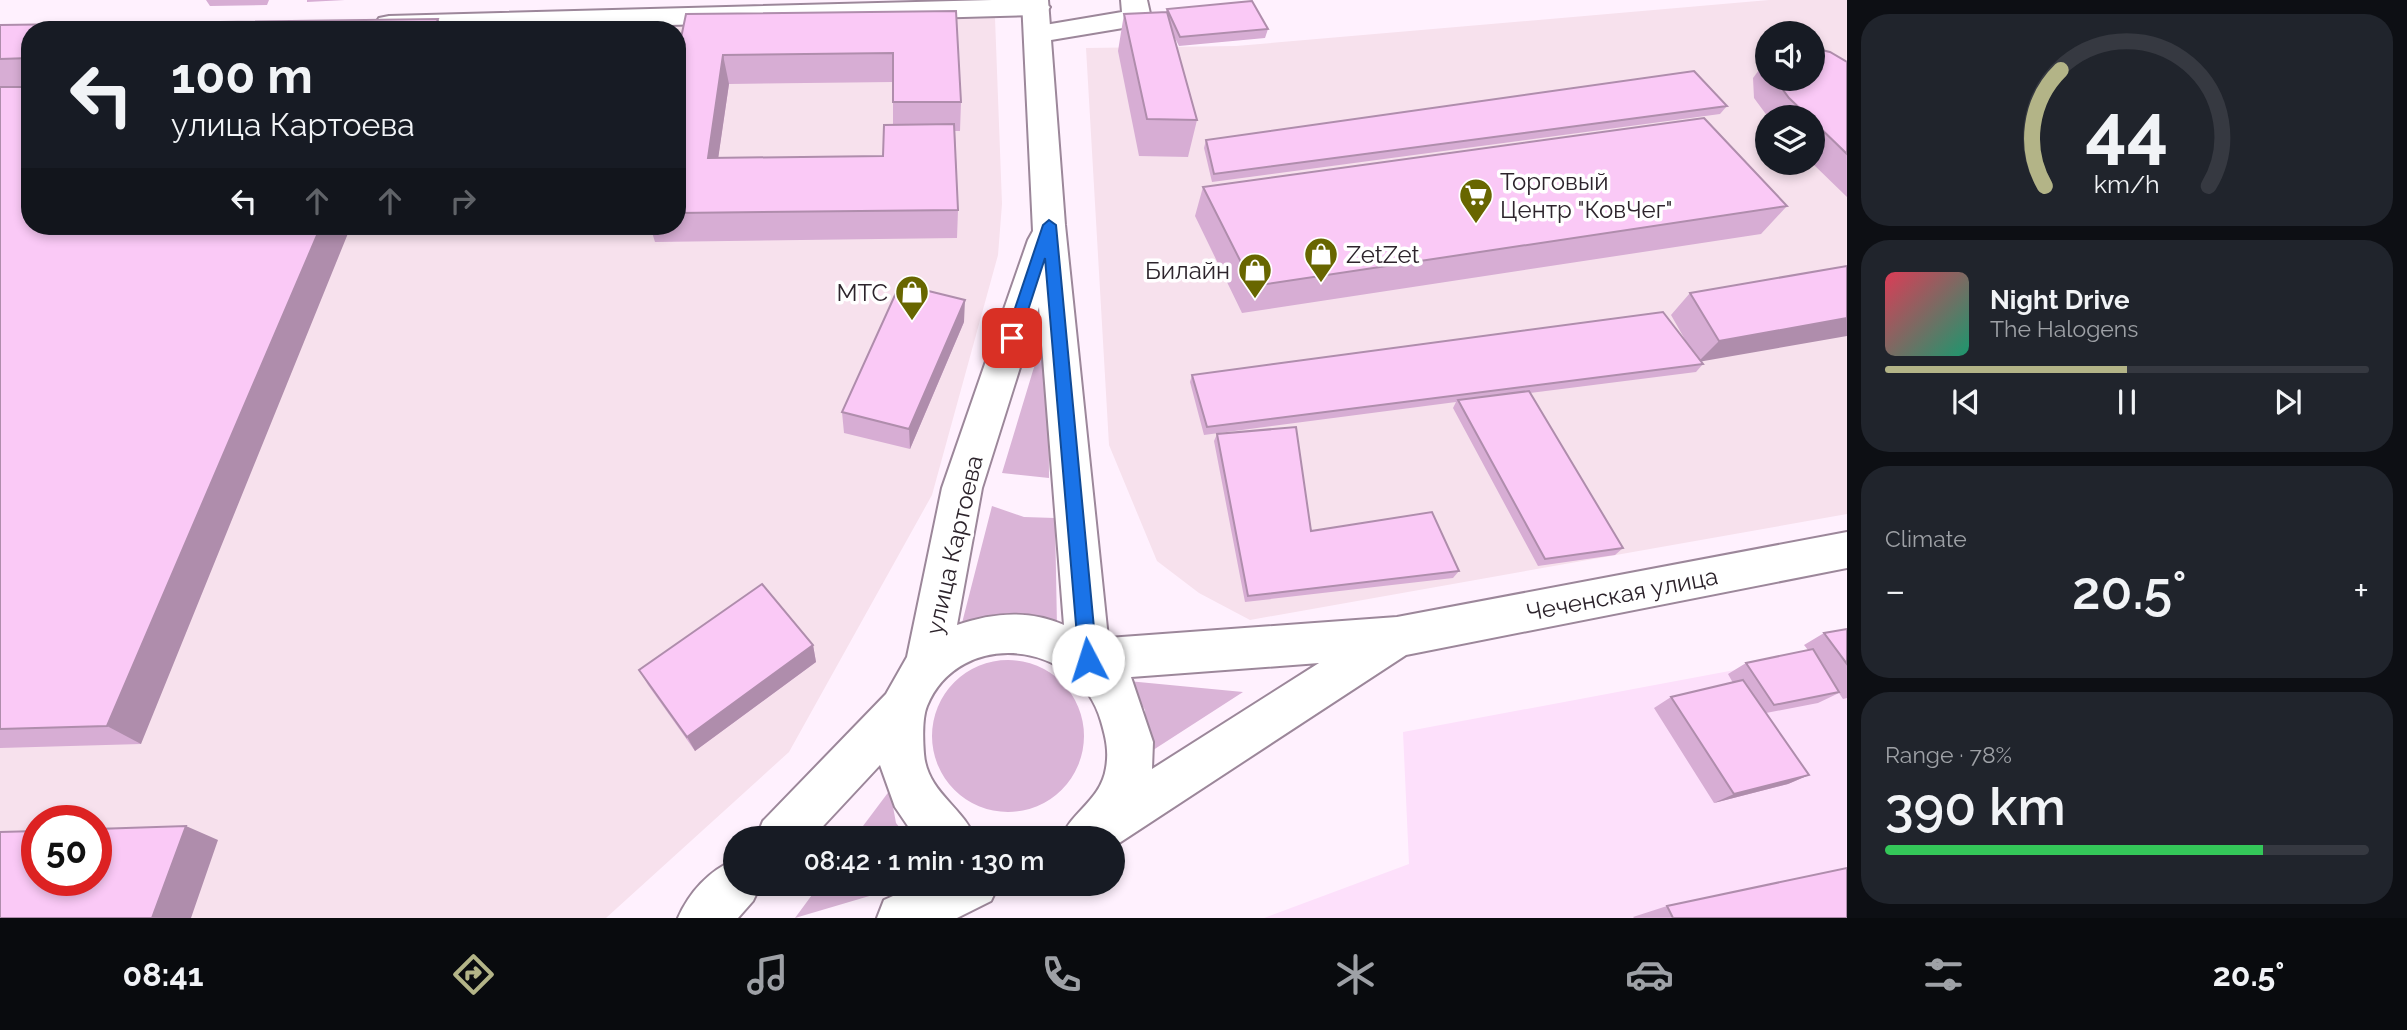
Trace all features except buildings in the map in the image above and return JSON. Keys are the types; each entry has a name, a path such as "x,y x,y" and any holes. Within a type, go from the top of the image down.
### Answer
{"main road":[{"path":"613,21 1037,14 1137,18 1134,0"},
{"name":"улица Картоева","path":"1037,14 1049,225 1088,660"},
{"name":"улица Картоева","path":"927,667 962,488 1049,225"},
{"name":"Чеченская улица","path":"1088,660 1397,637 1847,550"},
{"path":"939,826 922,810 904,777 899,742 904,707 913,686 927,667 949,649 975,636 1004,631 1034,634 1063,643 1088,660 1113,688 1128,723 1132,761 1121,797 1098,826"},
{"name":"Чеченская улица","path":"1104,826 1397,637"},
{"path":"791,826 904,707"},
{"path":"703,918 724,896"},
{"path":"902,918 949,896"}],"shaded area":[{"path":"1769,0 1847,0 1847,514 1250,620 1199,593 1157,561 1109,445 1086,48 1236,46"},
{"path":"995,18 1002,204 998,255 932,495 789,752 606,918 0,918 0,42 21,171 21,235 686,235 686,25"},
{"path":"1048,321 1049,478 1002,473"},
{"path":"992,506 1024,517 1055,518 1057,627 1030,617 1010,614 962,623"},
{"path":"1847,649 1847,918 1264,918 1409,864 1403,732"},
{"path":"1008,660 1037,666 1062,682 1078,707 1084,736 1078,765 1062,790 1037,806 1008,812 979,806 954,790 938,765 932,736 938,707 954,682 979,666"},
{"path":"1128,681 1243,692 1147,754 1145,710"},
{"path":"890,790 898,826 863,826"},
{"path":"811,896 869,896 795,918"}],"place":[{"name":"Торговый Центр \"КовЧег\"","path":"1476,225"},
{"name":"ZetZet","path":"1321,284"},
{"name":"Билайн","path":"1255,300"},
{"name":"МТС","path":"912,322"}],"route":[{"path":"1012,338 1049,225 1088,660"}]}
